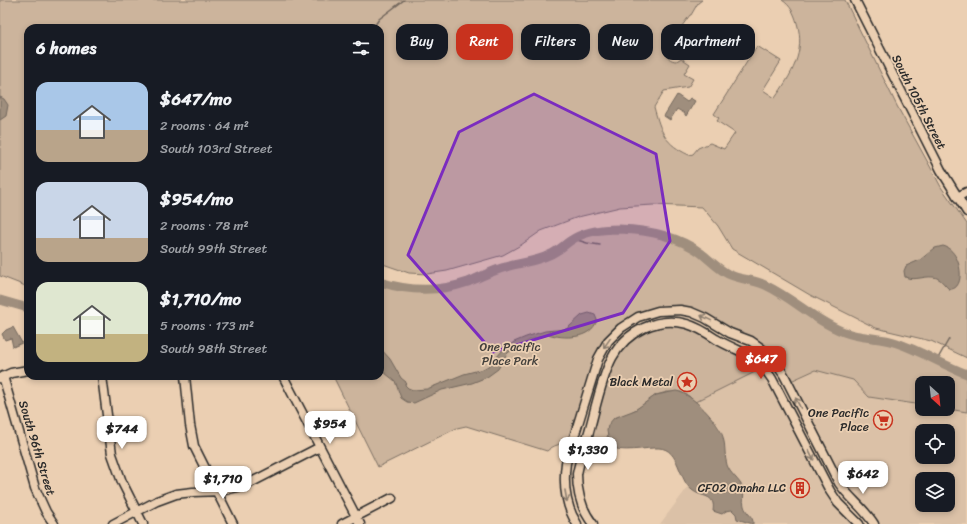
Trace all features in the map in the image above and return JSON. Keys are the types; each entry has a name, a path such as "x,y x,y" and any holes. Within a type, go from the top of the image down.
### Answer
{"street":[{"name":"South 105th Street","path":"855,0 930,150 967,212"},
{"path":"957,197 967,192"},
{"path":"577,524 571,513 565,493 566,463 601,352 615,332 636,318 651,312 662,310 680,310 691,312 708,320 730,334 751,341 766,352 777,363 839,483 848,495 866,512 874,524"},
{"path":"593,524 586,515 580,500 577,483 579,466 612,358 624,341 642,329 654,324 665,322 688,324 700,329 728,346 747,353 757,361 772,379 830,491 838,503 859,524"},
{"path":"2,377 24,371"},
{"name":"South 96th Street","path":"2,377 35,488 43,506 54,524"},
{"path":"103,380 112,454 122,482 144,524"},
{"path":"185,380 192,440 215,491 233,524"},
{"path":"285,380 358,520"},
{"path":"113,524 158,501 176,494 233,489 246,485 320,447"},
{"path":"342,524 358,520 392,498"}],"highlighted area":[{"path":"534,94 656,154 670,241 623,313 493,352 408,255 459,132"}],"shaded area":[{"path":"677,95 687,102 690,98 695,101 686,116 677,109 670,120 664,116"},
{"path":"0,97 4,99 8,105 6,116 0,120"},
{"path":"943,246 949,249 958,262 960,277 955,288 949,289 940,280 933,277 913,279 905,277 904,271 906,266 920,260 935,248"},
{"path":"589,313 595,315 597,320 594,327 583,335 561,337 548,334 530,340 509,352 498,369 487,377 472,383 442,390 414,403 407,402 401,398 395,381 384,372 384,352 390,359 401,378 406,382 405,385 408,388 413,390 427,389 464,374 483,369 490,365 502,351 514,342 545,331 566,329 582,315"},
{"path":"13,327 22,343 13,347 11,338 5,340 2,334 6,330"},
{"path":"761,369 769,381 826,490 855,524 753,524 753,518 746,511 743,505 744,491 730,472 726,463 724,439 719,426 695,402"},
{"path":"815,370 853,380 869,397 915,404 915,416 955,416 955,410 967,412 967,524 878,524 843,482 791,382"},
{"path":"676,391 690,397 711,417 716,424 724,440 727,465 743,488 744,506 753,521 753,524 737,519 736,514 732,510 726,511 722,514 713,511 712,501 692,490 687,485 675,459 666,450 654,448 620,450 610,446 607,431 608,425 614,418 635,410 656,395"},
{"path":"688,487 709,497 714,505 713,511 724,512 731,510 736,514 737,519 752,524 660,524"}],"green space":[{"path":"0,0 702,0 698,3 683,24 661,24 661,60 684,60 690,64 684,74 693,79 688,87 664,91 654,107 665,137 674,147 689,155 693,154 698,148 710,143 724,149 735,133 717,121 719,118 714,114 748,60 755,60 755,49 757,46 781,61 763,90 775,98 786,81 795,63 800,44 797,23 793,13 790,7 782,0 845,0 897,106 941,187 967,224 967,358 931,341 876,328 810,295 732,249 718,226 702,207 653,205 620,207 578,217 541,231 503,255 447,271 427,274 409,273 384,264 384,24 24,24 24,285 0,276"},
{"name":"One Pacific Place Park","path":"606,229 621,229 647,232 678,240 701,253 729,275 765,285 791,300 814,316 844,332 896,342 967,374 967,412 955,410 955,376 915,376 915,404 869,397 853,380 815,370 791,381 786,372 744,339 701,313 679,307 656,308 633,316 609,335 569,445 557,445 547,451 466,426 457,428 378,467 335,380 384,380 384,283 413,289 434,289 456,285 507,266 533,261 548,256 579,236"},
{"path":"677,325 711,337 742,355 761,369 695,402 689,396 681,392 667,392 656,395 631,412 607,436 610,446 591,437 607,382 621,351 636,335 659,326"}],"waterway":[{"path":"376,24 379,19 404,0"},
{"path":"384,283 413,289 435,289 457,285 501,268 544,257 555,252 575,238 587,233 613,229 640,231 662,235 682,242 701,253 724,272 765,285 785,296 823,322 844,332 857,336 897,343 967,374"},
{"path":"574,239 600,245"},
{"path":"0,300 24,307"},
{"path":"937,360 949,339"}],"place":[{"name":"Black Metal","path":"687,382"},
{"name":"One Pacific Place","path":"883,420"},
{"name":"CF02 Omaha LLC","path":"800,488"}]}
